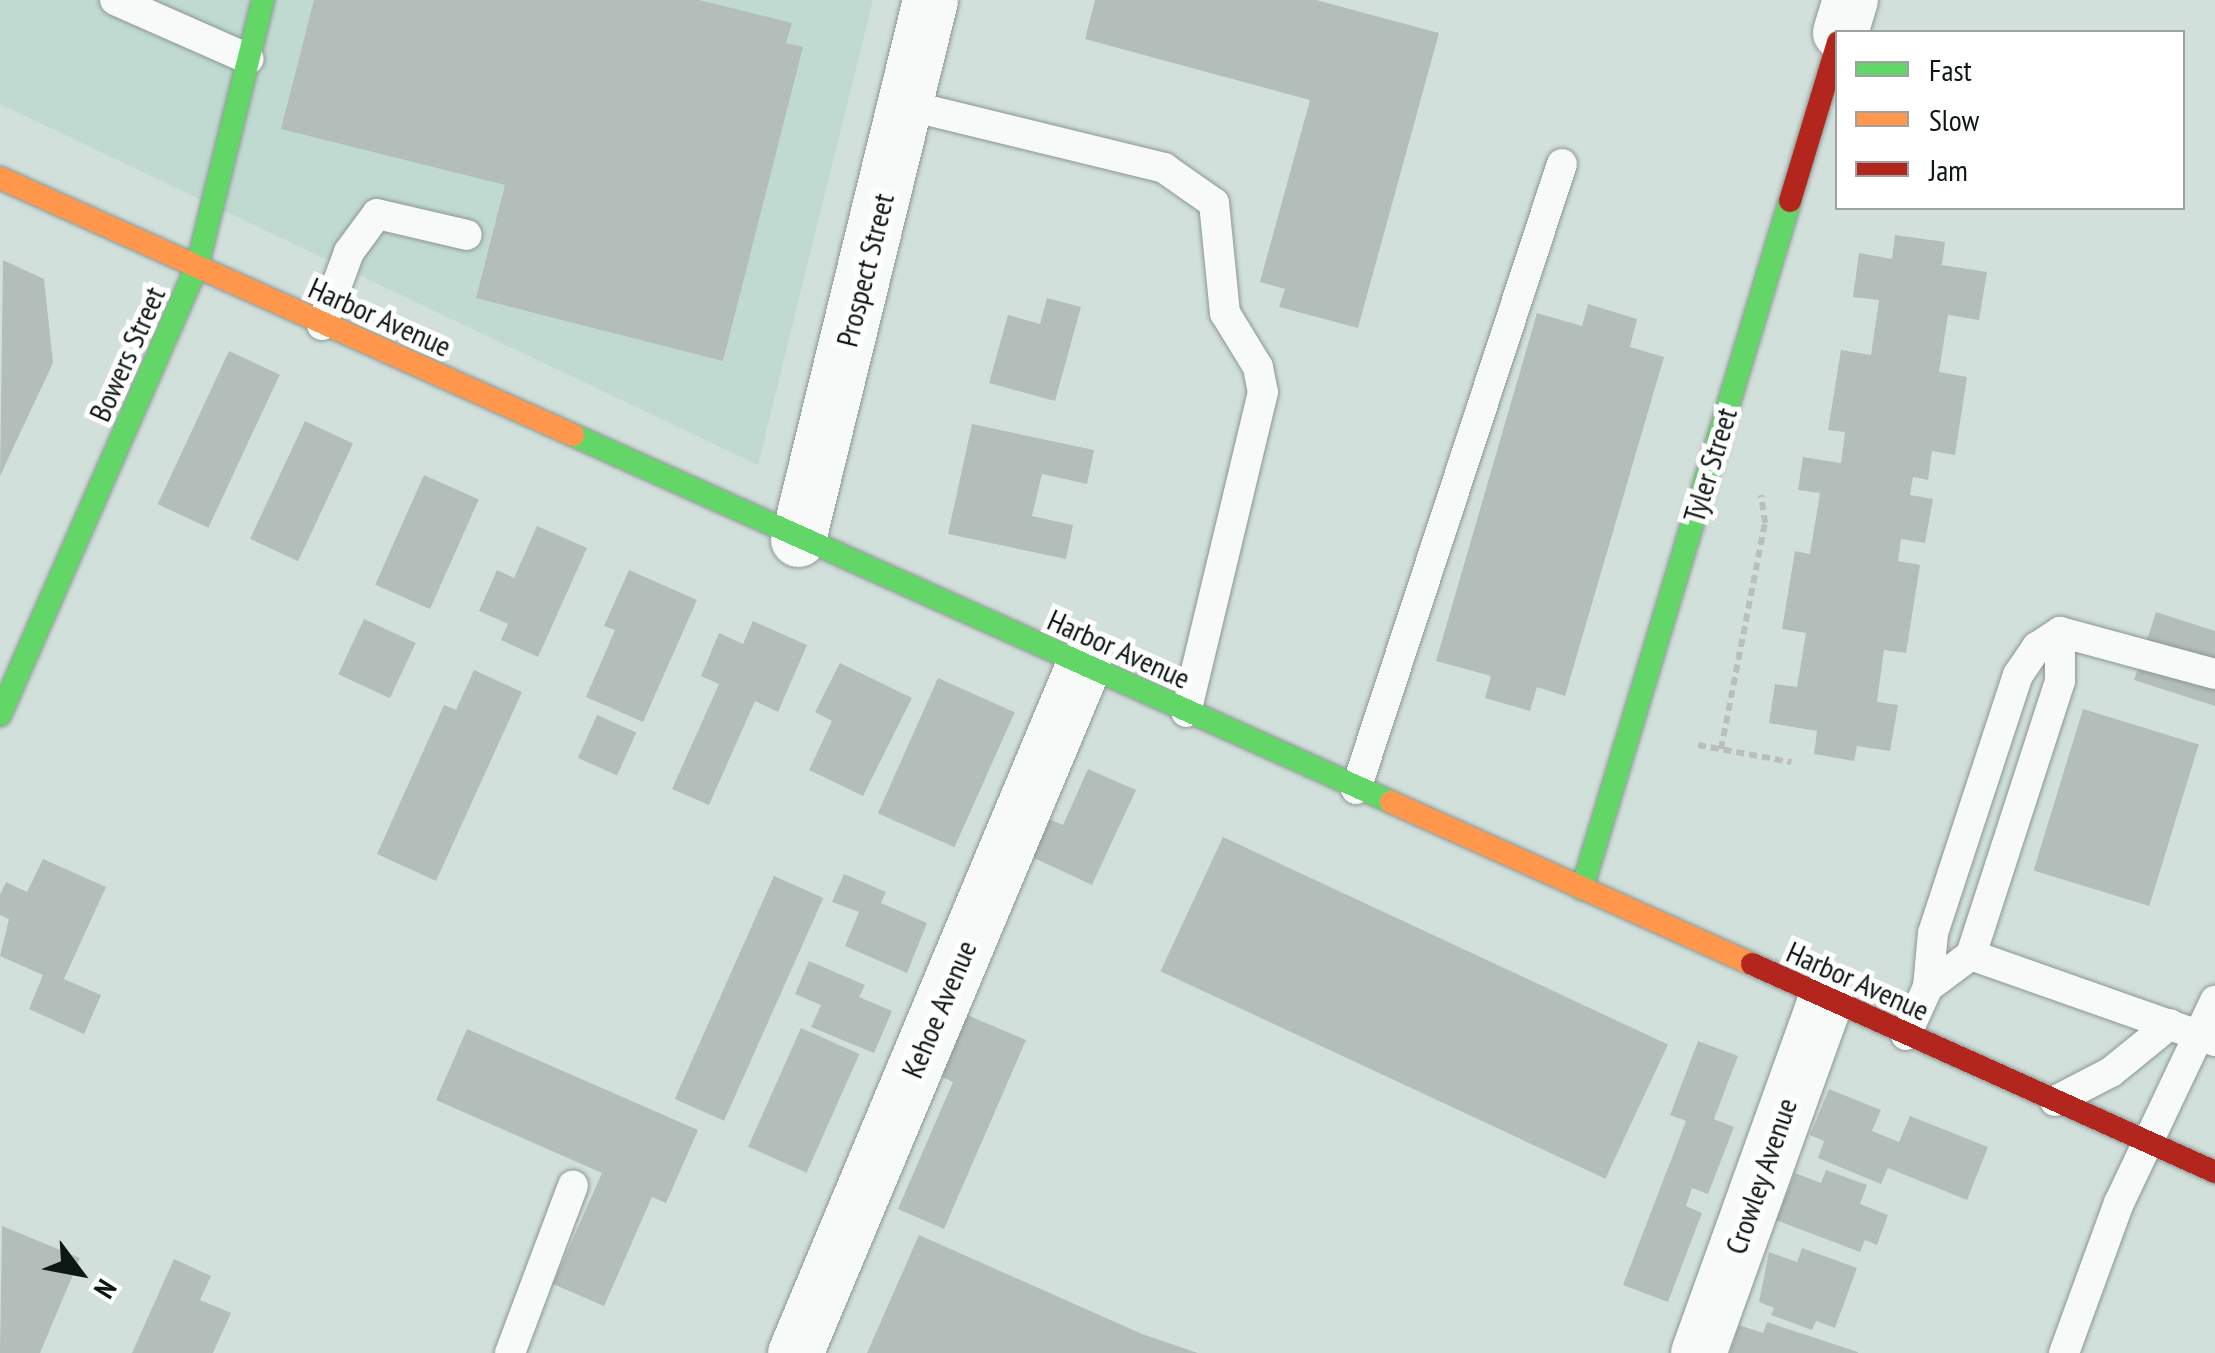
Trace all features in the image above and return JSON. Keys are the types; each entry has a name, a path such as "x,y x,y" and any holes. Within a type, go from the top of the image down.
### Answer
{"street":[{"name":"Bowers Street","path":"0,715 196,267 263,0"},
{"name":"Prospect Street","path":"798,540 930,0"},
{"path":"1841,30 1850,0"},
{"name":"Tyler Street","path":"1582,889 1835,52"},
{"name":"Harbor Avenue","path":"0,178 798,540 2215,1172"},
{"name":"Kehoe Avenue","path":"795,1353 1083,666"},
{"name":"Crowley Avenue","path":"1698,1353 1825,1000"}],"lane":[{"path":"115,0 249,59"},
{"path":"906,105 1164,168 1214,203 1225,313 1258,367 1263,392 1186,712"},
{"path":"1356,788 1562,164"},
{"path":"322,324 349,252 377,214 467,235"},
{"path":"1928,987 1972,955 2060,681 2060,632"},
{"path":"1906,1035 1928,987 1933,933 2018,675 2038,647 2060,632 2215,674"},
{"path":"1972,955 2208,1038"},
{"path":"2064,1353 2147,1141 2208,1038 2215,1001"},
{"path":"2055,1101 2110,1072 2170,1024"},
{"path":"510,1353 573,1185"}],"path":[{"path":"1722,749 1765,523 1761,494"},
{"path":"1698,745 1791,762"}],"shaded area":[{"path":"0,0 873,0 758,465 0,104"}],"building":[{"path":"314,0 699,0 792,23 786,43 803,47 723,361 476,298 505,185 281,129"},
{"path":"1095,0 1316,0 1439,33 1358,328 1279,307 1285,289 1260,282 1310,100 1085,39"},
{"path":"1895,235 1945,242 1942,265 1987,272 1979,320 1948,315 1939,372 1967,377 1955,455 1932,451 1928,480 1913,477 1910,495 1933,499 1925,543 1901,539 1898,561 1920,565 1906,653 1884,650 1877,702 1898,705 1890,751 1857,746 1854,761 1814,754 1817,731 1769,723 1775,684 1797,687 1806,633 1782,629 1795,551 1810,554 1820,493 1798,490 1803,457 1841,463 1845,432 1828,430 1841,350 1871,355 1879,300 1853,297 1859,253 1892,259"},
{"path":"3,260 44,279 53,363 0,476"},
{"path":"1047,298 1081,307 1055,401 989,383 1008,315 1040,324"},
{"path":"1588,304 1637,319 1630,347 1664,357 1565,696 1537,687 1530,711 1485,698 1491,676 1436,661 1537,313 1582,326"},
{"path":"229,351 280,375 208,528 158,504"},
{"path":"305,421 353,443 298,561 250,539"},
{"path":"972,424 1094,450 1087,484 1042,474 1032,516 1073,525 1066,559 948,534"},
{"path":"424,475 479,499 430,609 375,585"},
{"path":"537,526 587,548 538,657 501,640 508,624 479,611 497,570 514,578"},
{"path":"629,570 697,600 643,722 586,697 615,630 604,626"},
{"path":"2156,612 2215,631 2215,706 2134,680"},
{"path":"364,619 416,643 390,698 338,674"},
{"path":"753,621 807,645 778,712 755,701 709,805 672,789 719,684 701,676 719,633 743,644"},
{"path":"840,663 912,698 863,796 809,770 832,721 815,712"},
{"path":"474,670 522,692 436,881 377,854 444,705 456,710"},
{"path":"938,678 1015,712 955,847 878,813"},
{"path":"2083,709 2199,744 2149,906 2034,871"},
{"path":"597,715 636,732 617,775 578,758"},
{"path":"1088,769 1136,790 1092,885 1032,857 1049,819 1063,825"},
{"path":"1223,837 1668,1045 1605,1179 1160,971"},
{"path":"43,859 106,887 64,979 101,995 84,1034 29,1009 43,975 0,956 9,919 0,915 0,895 6,882 27,892"},
{"path":"844,874 886,892 881,903 927,923 907,973 845,946 859,912 832,902"},
{"path":"774,876 823,898 724,1121 675,1099"},
{"path":"809,961 865,985 859,997 892,1011 874,1053 811,1027 821,1005 795,994"},
{"path":"960,1012 1026,1040 944,1229 898,1209 953,1082 933,1073"},
{"path":"801,1028 859,1054 807,1173 748,1147"},
{"path":"467,1029 698,1130 666,1203 652,1197 604,1306 553,1284 602,1173 436,1100"},
{"path":"1698,1041 1738,1056 1714,1119 1734,1127 1708,1194 1692,1188 1686,1206 1702,1213 1668,1302 1623,1285 1686,1121 1670,1115"},
{"path":"1829,1089 1881,1110 1872,1131 1899,1142 1910,1116 1988,1147 1967,1200 1888,1168 1881,1184 1818,1158 1824,1141 1810,1135"},
{"path":"1826,1170 1867,1185 1860,1204 1888,1215 1877,1245 1865,1240 1860,1252 1776,1220 1795,1173 1821,1183"},
{"path":"2,1226 80,1258 40,1353 0,1353"},
{"path":"919,1235 1142,1334 1198,1353 867,1353"},
{"path":"1802,1248 1857,1268 1835,1328 1816,1321 1812,1330 1771,1315 1774,1308 1759,1302 1769,1252 1797,1262"},
{"path":"174,1259 211,1276 200,1300 231,1313 213,1353 132,1353"},
{"path":"1767,1322 1858,1353 1730,1353 1739,1325 1763,1333"}],"traffic: fast":[{"path":"0,715 197,267 263,0"},
{"path":"1582,889 1790,201"},
{"path":"573,435 1391,802"}],"traffic: slow":[{"path":"0,178 573,435"},
{"path":"1391,802 1752,964"}],"traffic: jam":[{"path":"1790,201 1835,52"},
{"path":"1752,964 2215,1172"}]}
